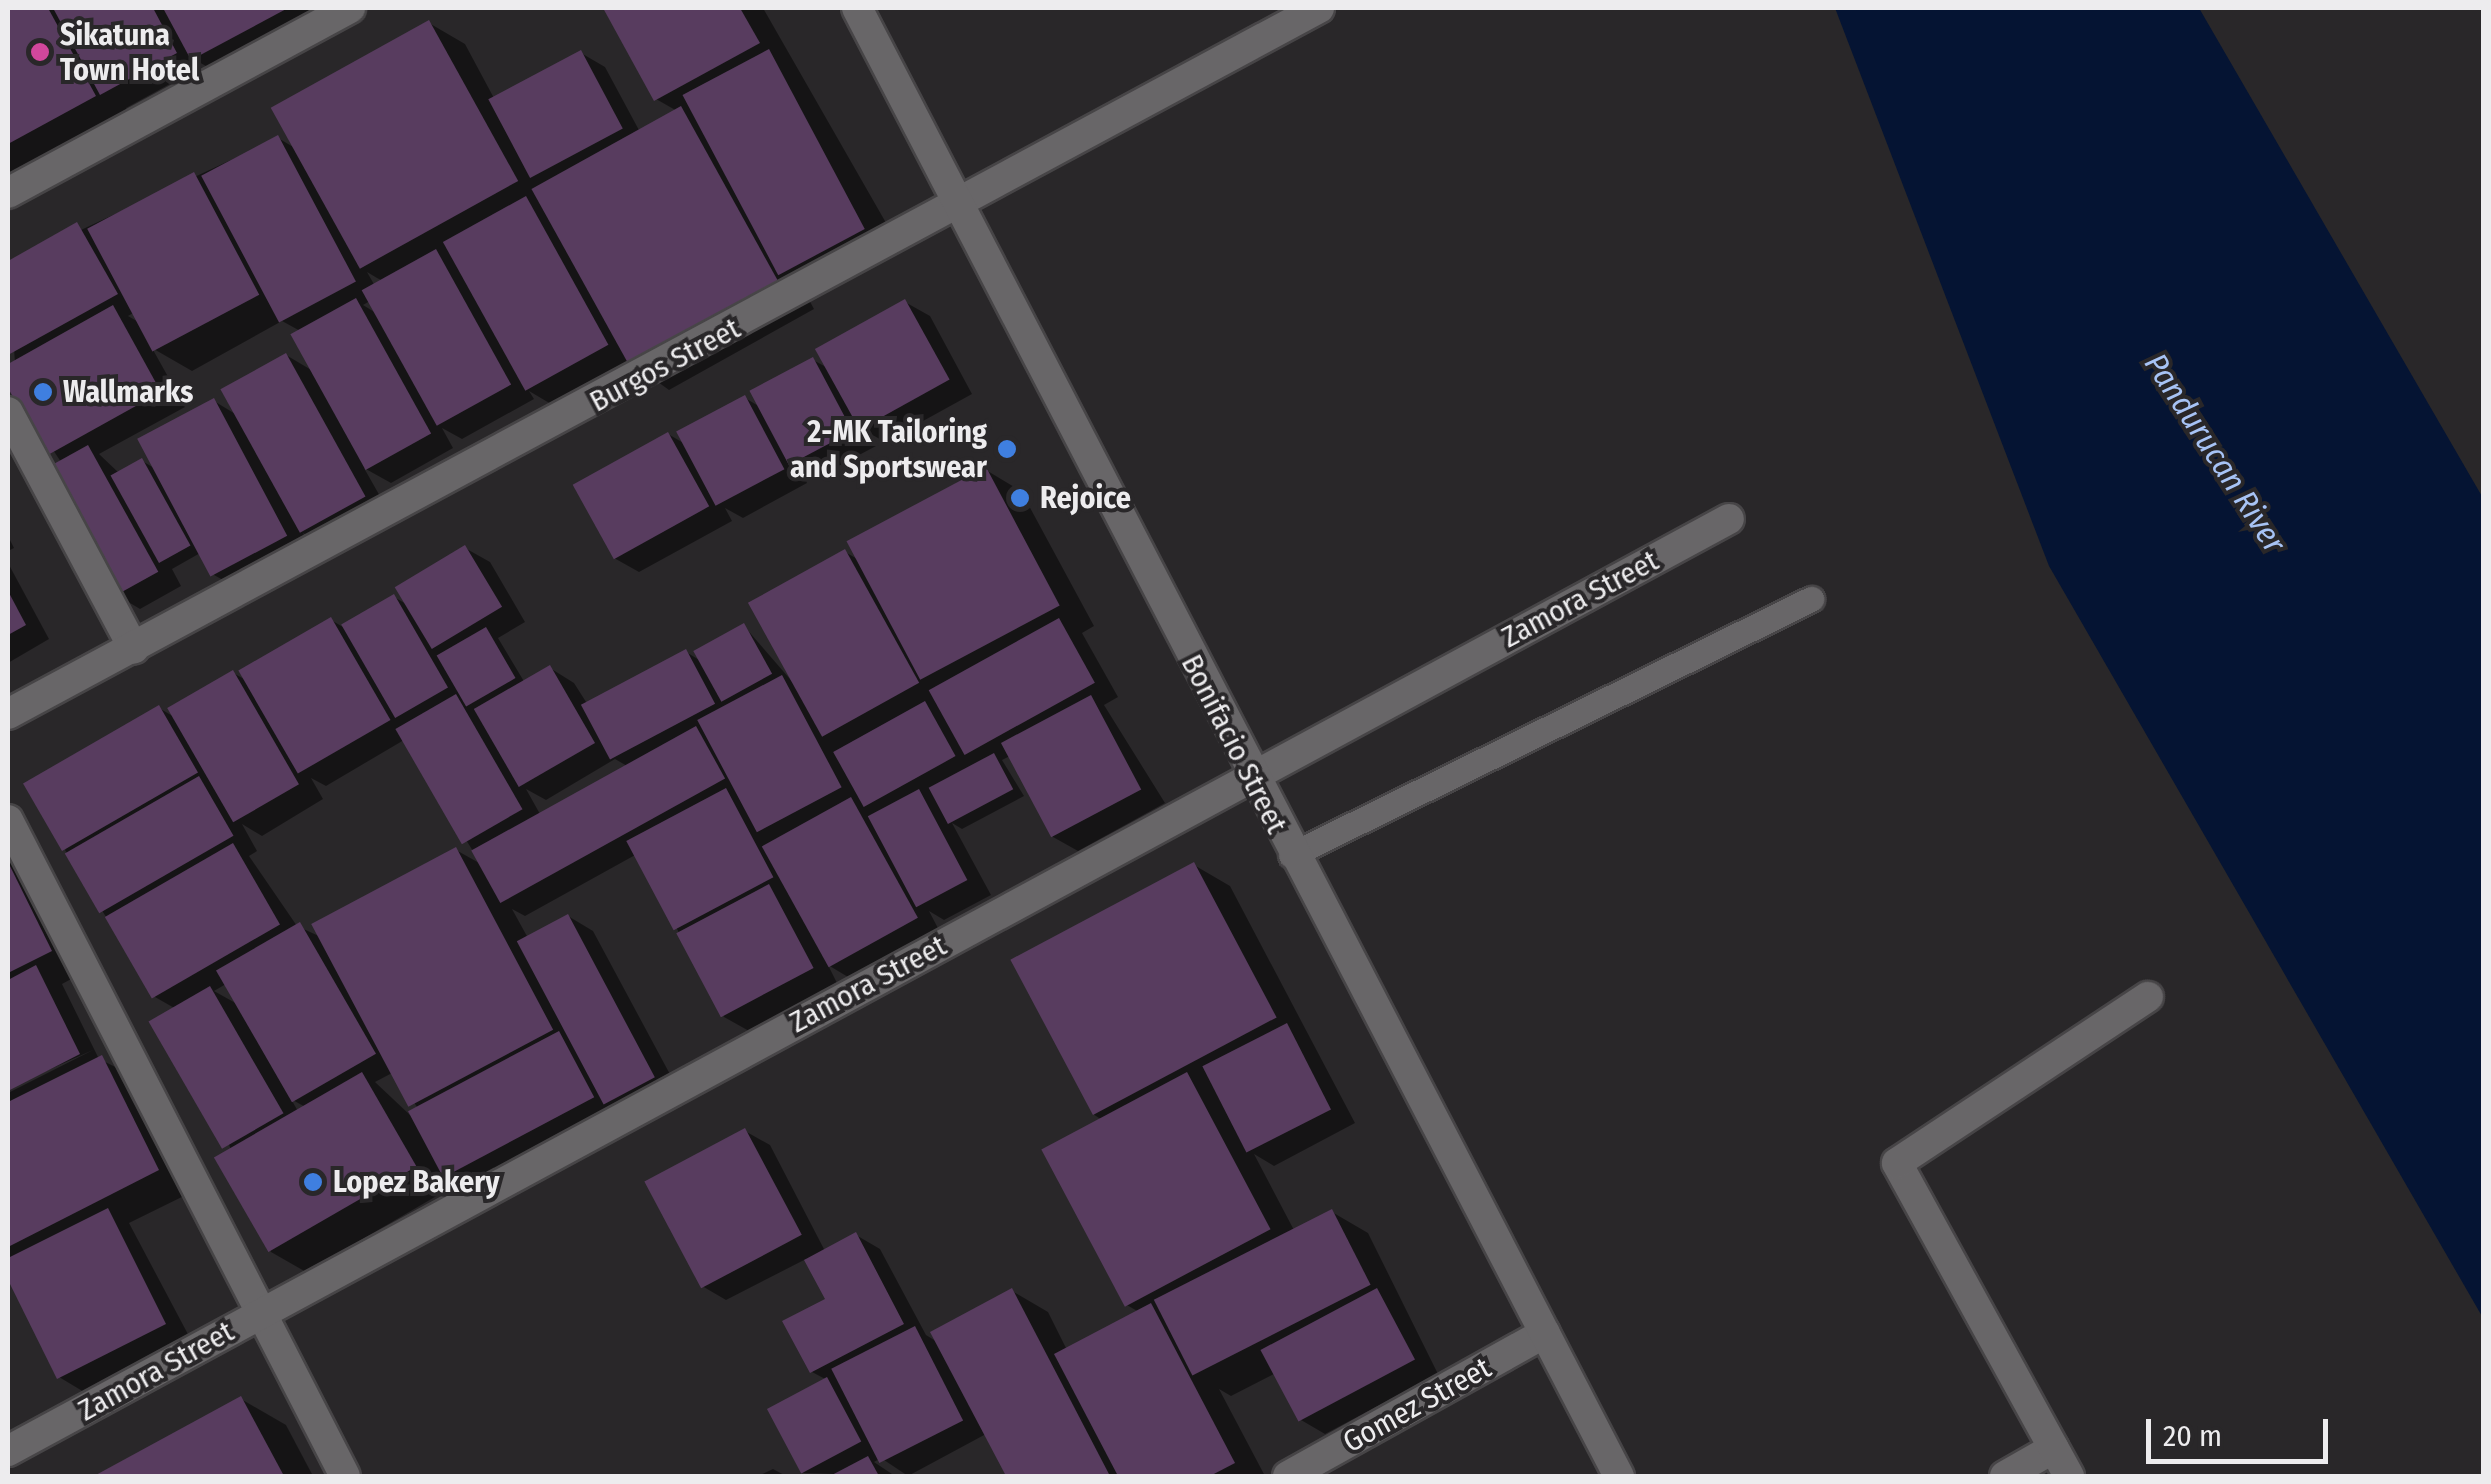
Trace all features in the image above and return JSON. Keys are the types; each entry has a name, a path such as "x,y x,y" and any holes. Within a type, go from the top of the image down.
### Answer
{"street":[{"path":"8,193 350,8"},
{"name":"Bonifacio Street","path":"857,8 962,206 1249,777 1619,1476"},
{"name":"Burgos Street","path":"8,714 962,206 1319,8"},
{"path":"8,412 134,649"},
{"name":"Zamora Street","path":"8,1451 1729,520"},
{"path":"8,820 258,1315 345,1476"},
{"path":"2069,1476 1897,1163 2148,997"},
{"name":"Gomez Street","path":"1288,1476 1546,1333"},
{"path":"2005,1476 2054,1448"}],"lane":[{"path":"1292,855 1812,599"}],"water":[{"name":"Pandurucan River","path":"1835,8 2199,8 2483,498 2483,1318 2049,566"}],"building":[{"name":"Sikatuna Town Hotel","path":"8,8 48,8 96,96 8,144"},
{"path":"53,8 153,8 177,53 100,95"},
{"path":"163,8 288,8 191,60"},
{"path":"603,8 740,8 760,43 654,101"},
{"path":"429,20 518,181 360,269 271,108"},
{"path":"769,49 865,229 778,275 682,95"},
{"path":"581,50 623,129 530,178 488,99"},
{"path":"681,106 781,287 632,370 531,189"},
{"path":"278,135 356,282 279,322 201,176"},
{"path":"194,172 259,295 152,352 87,229"},
{"path":"526,196 608,345 525,391 443,242"},
{"path":"77,222 118,294 8,355 8,261"},
{"path":"436,249 511,385 437,426 362,290"},
{"path":"356,298 431,434 366,470 290,334"},
{"path":"905,299 950,379 860,429 815,349"},
{"path":"113,305 161,392 46,456 8,388 8,364"},
{"path":"286,353 366,496 300,533 220,389"},
{"path":"813,357 852,431 789,465 749,391"},
{"path":"745,395 784,469 716,506 676,432"},
{"path":"214,398 287,536 210,577 137,439"},
{"path":"668,432 709,506 614,559 573,485"},
{"path":"88,445 158,572 115,596 44,469"},
{"path":"142,458 190,545 159,563 111,475"},
{"path":"986,467 1060,606 920,680 846,541"},
{"path":"465,545 502,607 432,649 395,587"},
{"path":"845,549 919,683 822,737 748,603"},
{"path":"8,591 26,625 8,635"},
{"path":"394,594 448,688 395,718 341,624"},
{"path":"331,617 391,720 298,774 238,670"},
{"path":"1059,618 1095,683 965,755 929,690"},
{"path":"744,623 772,674 721,702 693,651"},
{"path":"486,627 516,678 466,707 437,656"},
{"path":"686,649 715,704 610,760 581,705"},
{"path":"550,665 595,743 519,787 474,709"},
{"path":"233,670 299,784 233,822 167,708"},
{"path":"782,675 842,787 757,832 697,720"},
{"path":"456,694 522,809 462,844 395,729"},
{"path":"1091,695 1141,789 1051,837 1001,743"},
{"path":"925,701 956,756 864,807 833,752"},
{"path":"159,705 198,773 62,851 23,784"},
{"path":"696,726 725,778 500,903 471,851"},
{"path":"994,753 1013,789 948,824 929,788"},
{"path":"199,776 234,836 99,913 65,854"},
{"path":"726,788 773,877 674,930 626,841"},
{"path":"919,789 967,880 916,907 868,816"},
{"path":"851,797 918,918 829,967 762,846"},
{"path":"233,843 280,924 152,998 105,917"},
{"path":"456,847 553,1030 408,1107 311,924"},
{"path":"8,862 52,951 8,973"},
{"path":"1194,862 1277,1017 1093,1115 1010,960"},
{"path":"769,884 814,968 721,1017 676,933"},
{"path":"568,914 655,1077 604,1105 517,941"},
{"path":"300,922 376,1054 292,1102 216,970"},
{"path":"36,965 80,1054 8,1091 8,980"},
{"path":"210,986 284,1113 222,1149 149,1022"},
{"path":"1287,1023 1331,1109 1246,1153 1202,1066"},
{"path":"559,1031 594,1097 443,1178 408,1111"},
{"path":"102,1055 159,1170 8,1247 8,1102"},
{"path":"362,1072 416,1166 268,1252 214,1158"},
{"path":"1187,1072 1271,1229 1125,1307 1041,1149"},
{"path":"745,1128 802,1235 701,1288 644,1182"},
{"path":"108,1208 166,1324 57,1379 8,1280 8,1258"},
{"path":"1332,1209 1371,1285 1192,1376 1154,1300"},
{"path":"856,1232 904,1324 810,1373 782,1321 825,1299 804,1260"},
{"path":"1012,1288 1110,1476 1006,1476 930,1332"},
{"path":"1377,1288 1415,1360 1298,1421 1260,1350"},
{"path":"1151,1303 1235,1463 1210,1476 1118,1476 1054,1354"},
{"path":"915,1326 963,1420 879,1463 831,1369"},
{"path":"827,1377 861,1441 801,1473 767,1409"},
{"path":"241,1396 284,1476 94,1476"},
{"path":"868,1456 879,1476 830,1476"}],"place":[{"name":"Sikatuna Town Hotel","path":"40,52"},
{"name":"Wallmarks","path":"43,392"},
{"name":"2-MK Tailoring and Sportswear","path":"1007,449"},
{"name":"Rejoice","path":"1020,498"},
{"name":"Lopez Bakery","path":"313,1182"}]}
